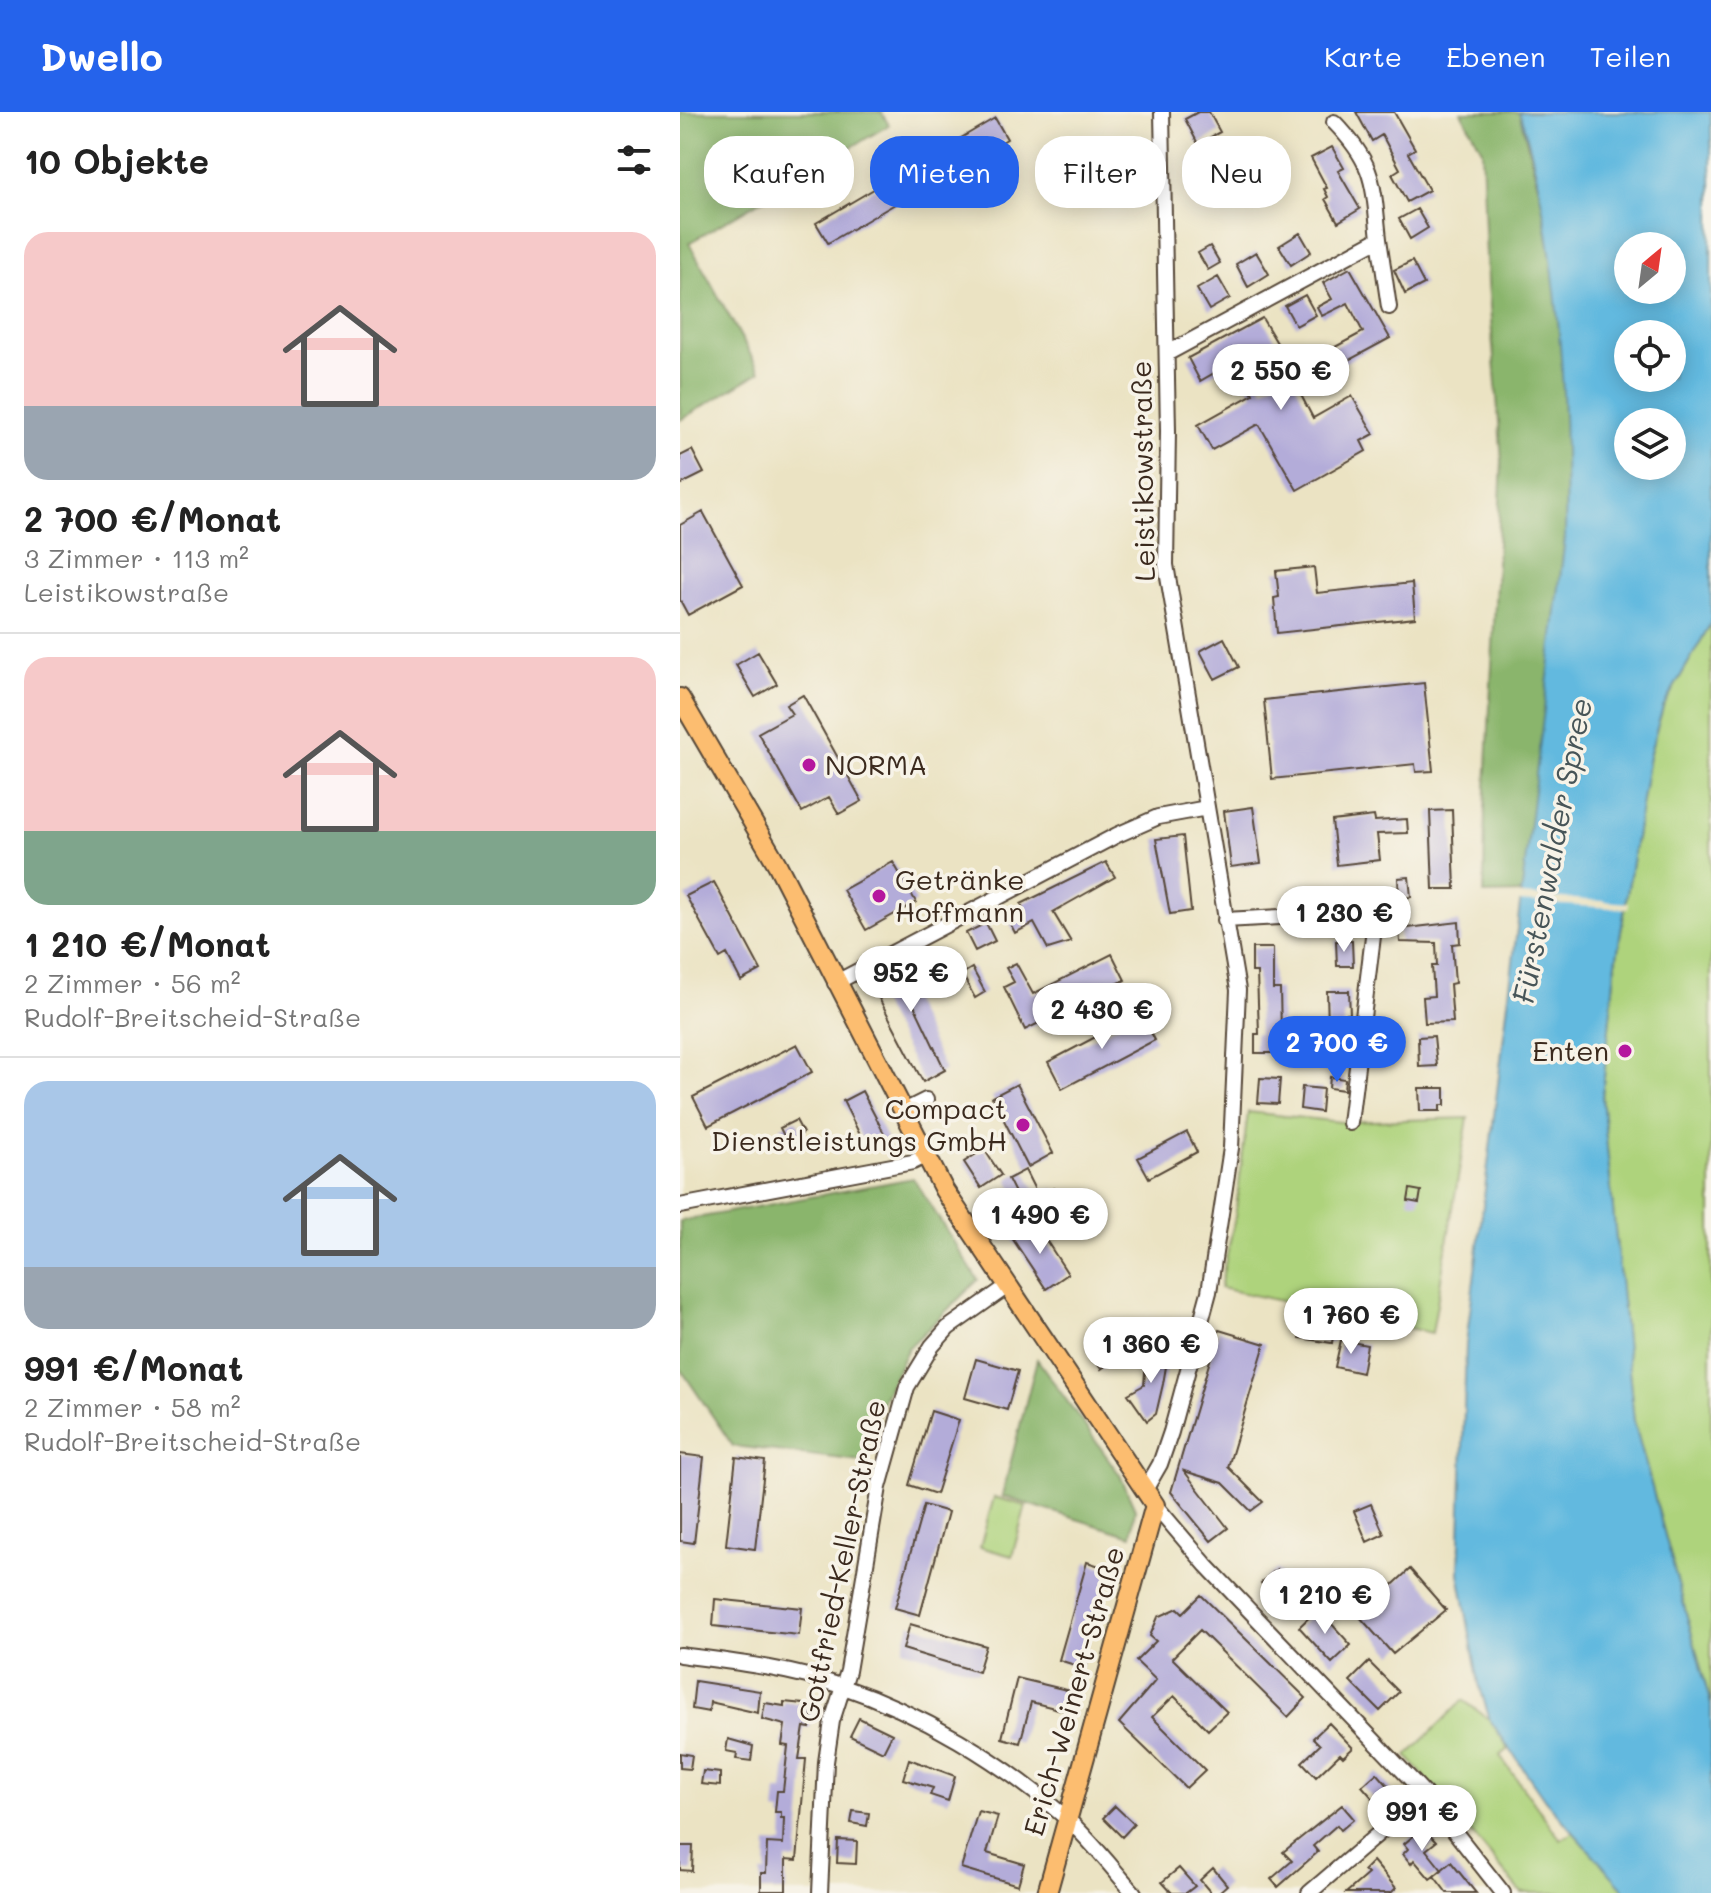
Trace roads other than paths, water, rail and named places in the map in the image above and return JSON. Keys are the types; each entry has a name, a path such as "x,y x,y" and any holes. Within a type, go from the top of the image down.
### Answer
{"main road":[{"path":"680,698 777,864 835,983 956,1210 1150,1497"},
{"name":"Erich-Weinert-Straße","path":"1047,1893 1150,1497"}],"street":[{"name":"Leistikowstraße","path":"1150,1497 1196,1349 1221,1223 1231,1148 1238,990 1166,565 1168,353 1162,112"},
{"path":"1334,122 1359,148 1372,178 1389,307"},
{"path":"1168,353 1379,239"},
{"path":"835,983 1117,835 1158,817 1207,808"},
{"path":"1225,920 1376,912 1350,1123"},
{"path":"902,1112 926,1100"},
{"path":"680,1206 913,1162 925,1156"},
{"name":"Gottfried-Keller-Straße","path":"820,1893 826,1762 832,1721 849,1667 879,1487 907,1387 932,1346 948,1328 1009,1285"},
{"path":"1150,1497 1206,1565 1425,1794 1503,1893"},
{"path":"680,1655 756,1664 843,1686 923,1722 985,1757 1068,1819 1134,1893"},
{"path":"1309,1893 1425,1794"}],"water":[{"name":"Fürstenwalder Spree","path":"1519,112 1711,112 1711,623 1663,707 1649,756 1615,969 1602,1097 1634,1421 1711,1705 1711,1893 1627,1893 1545,1800 1490,1720 1479,1684 1459,1573 1466,1344 1565,538 1564,422 1557,308 1542,202"}],"place":[{"name":"NORMA","path":"809,765"},
{"name":"Getränke Hoffmann","path":"879,896"},
{"name":"Enten","path":"1625,1051"},
{"name":"Compact Dienstleistungs GmbH","path":"1023,1125"}]}
